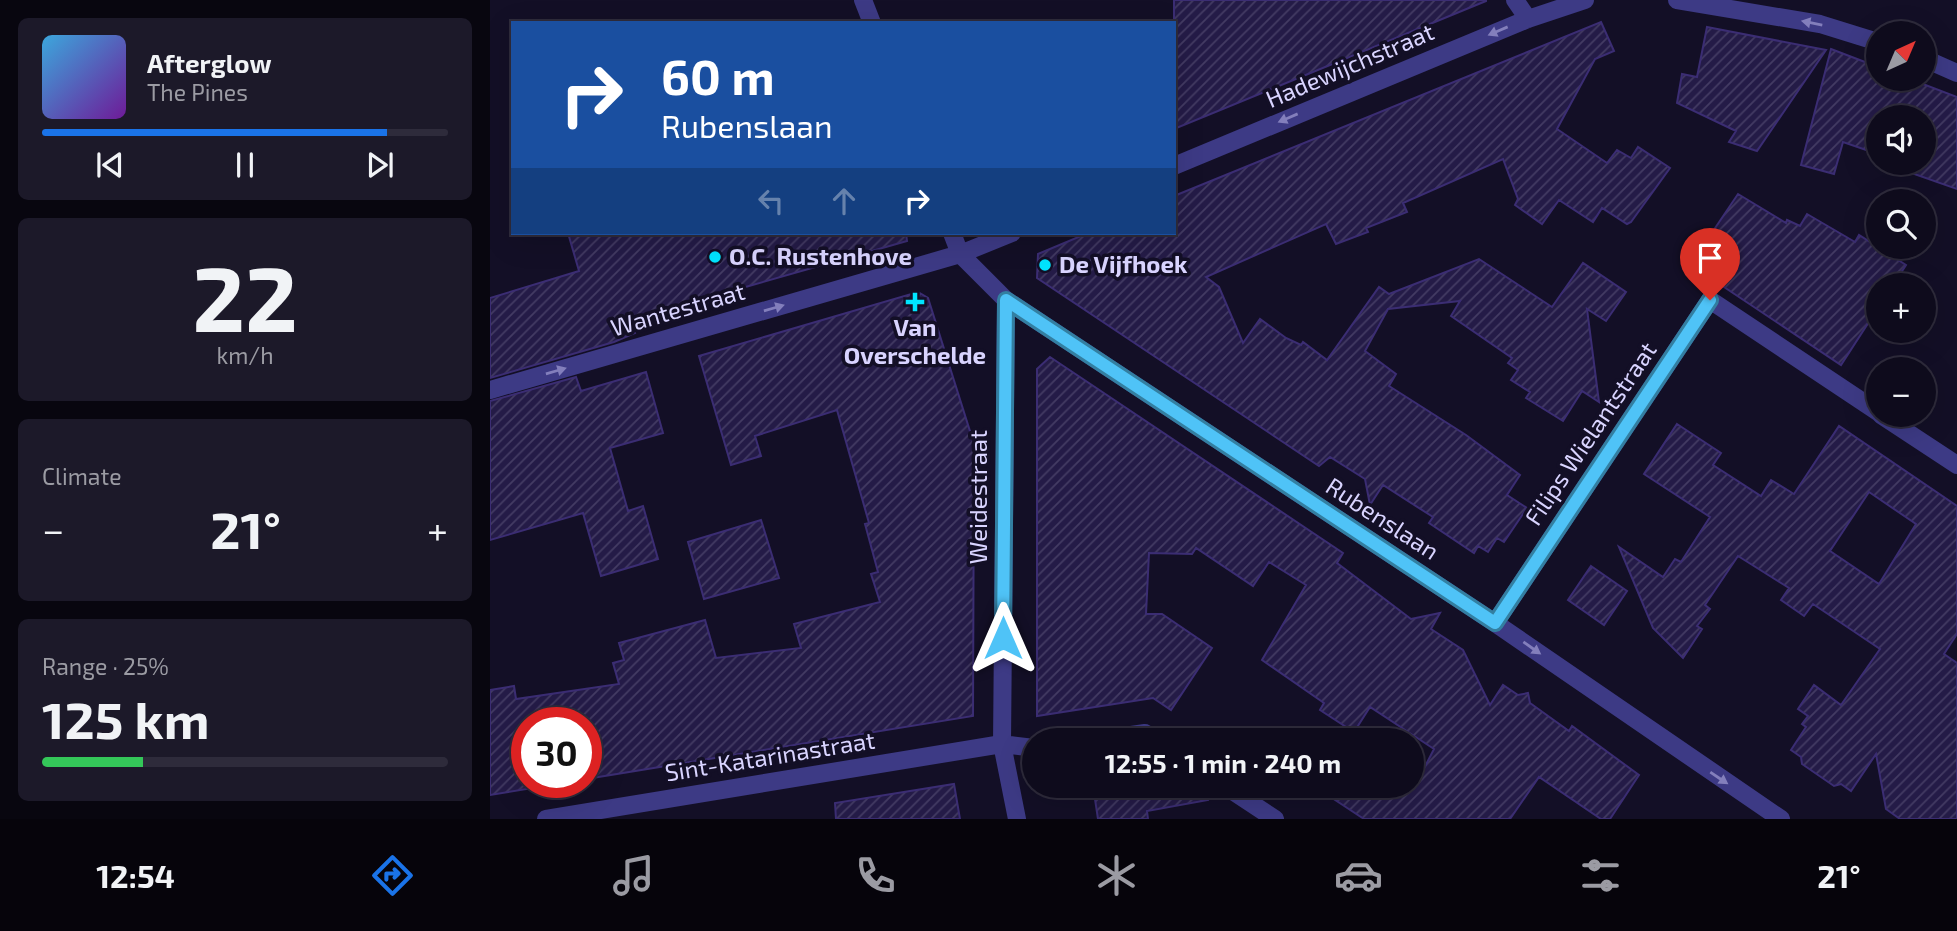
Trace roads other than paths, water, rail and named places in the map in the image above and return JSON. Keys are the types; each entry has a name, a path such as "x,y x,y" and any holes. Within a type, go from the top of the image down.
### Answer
{"street":[{"path":"863,0 871,21"},
{"path":"1516,0 1528,19"},
{"name":"Hadewijchstraat","path":"1176,165 1528,19 1585,0"},
{"path":"1677,0 1820,24 1866,38"},
{"path":"1936,64 1957,73"},
{"path":"953,235 960,254 1007,235"},
{"name":"Rubenslaan","path":"960,254 1006,300 1495,623 1781,819"},
{"name":"Wantestraat","path":"490,390 960,254"},
{"name":"Weidestraat","path":"1006,300 1002,744 1017,819"},
{"name":"Filips Wielantstraat","path":"1495,623 1710,300 1866,405"},
{"name":"Filips Wielantstraat","path":"1900,427 1957,465"},
{"name":"Sint-Katarinastraat","path":"546,819 1002,744 1022,746"},
{"path":"1243,798 1275,819"}],"place":[{"name":"O.C. Rustenhove","path":"715,257"},
{"name":"De Vijfhoek","path":"1045,265"},
{"name":"Van Overschelde","path":"915,302"}]}
